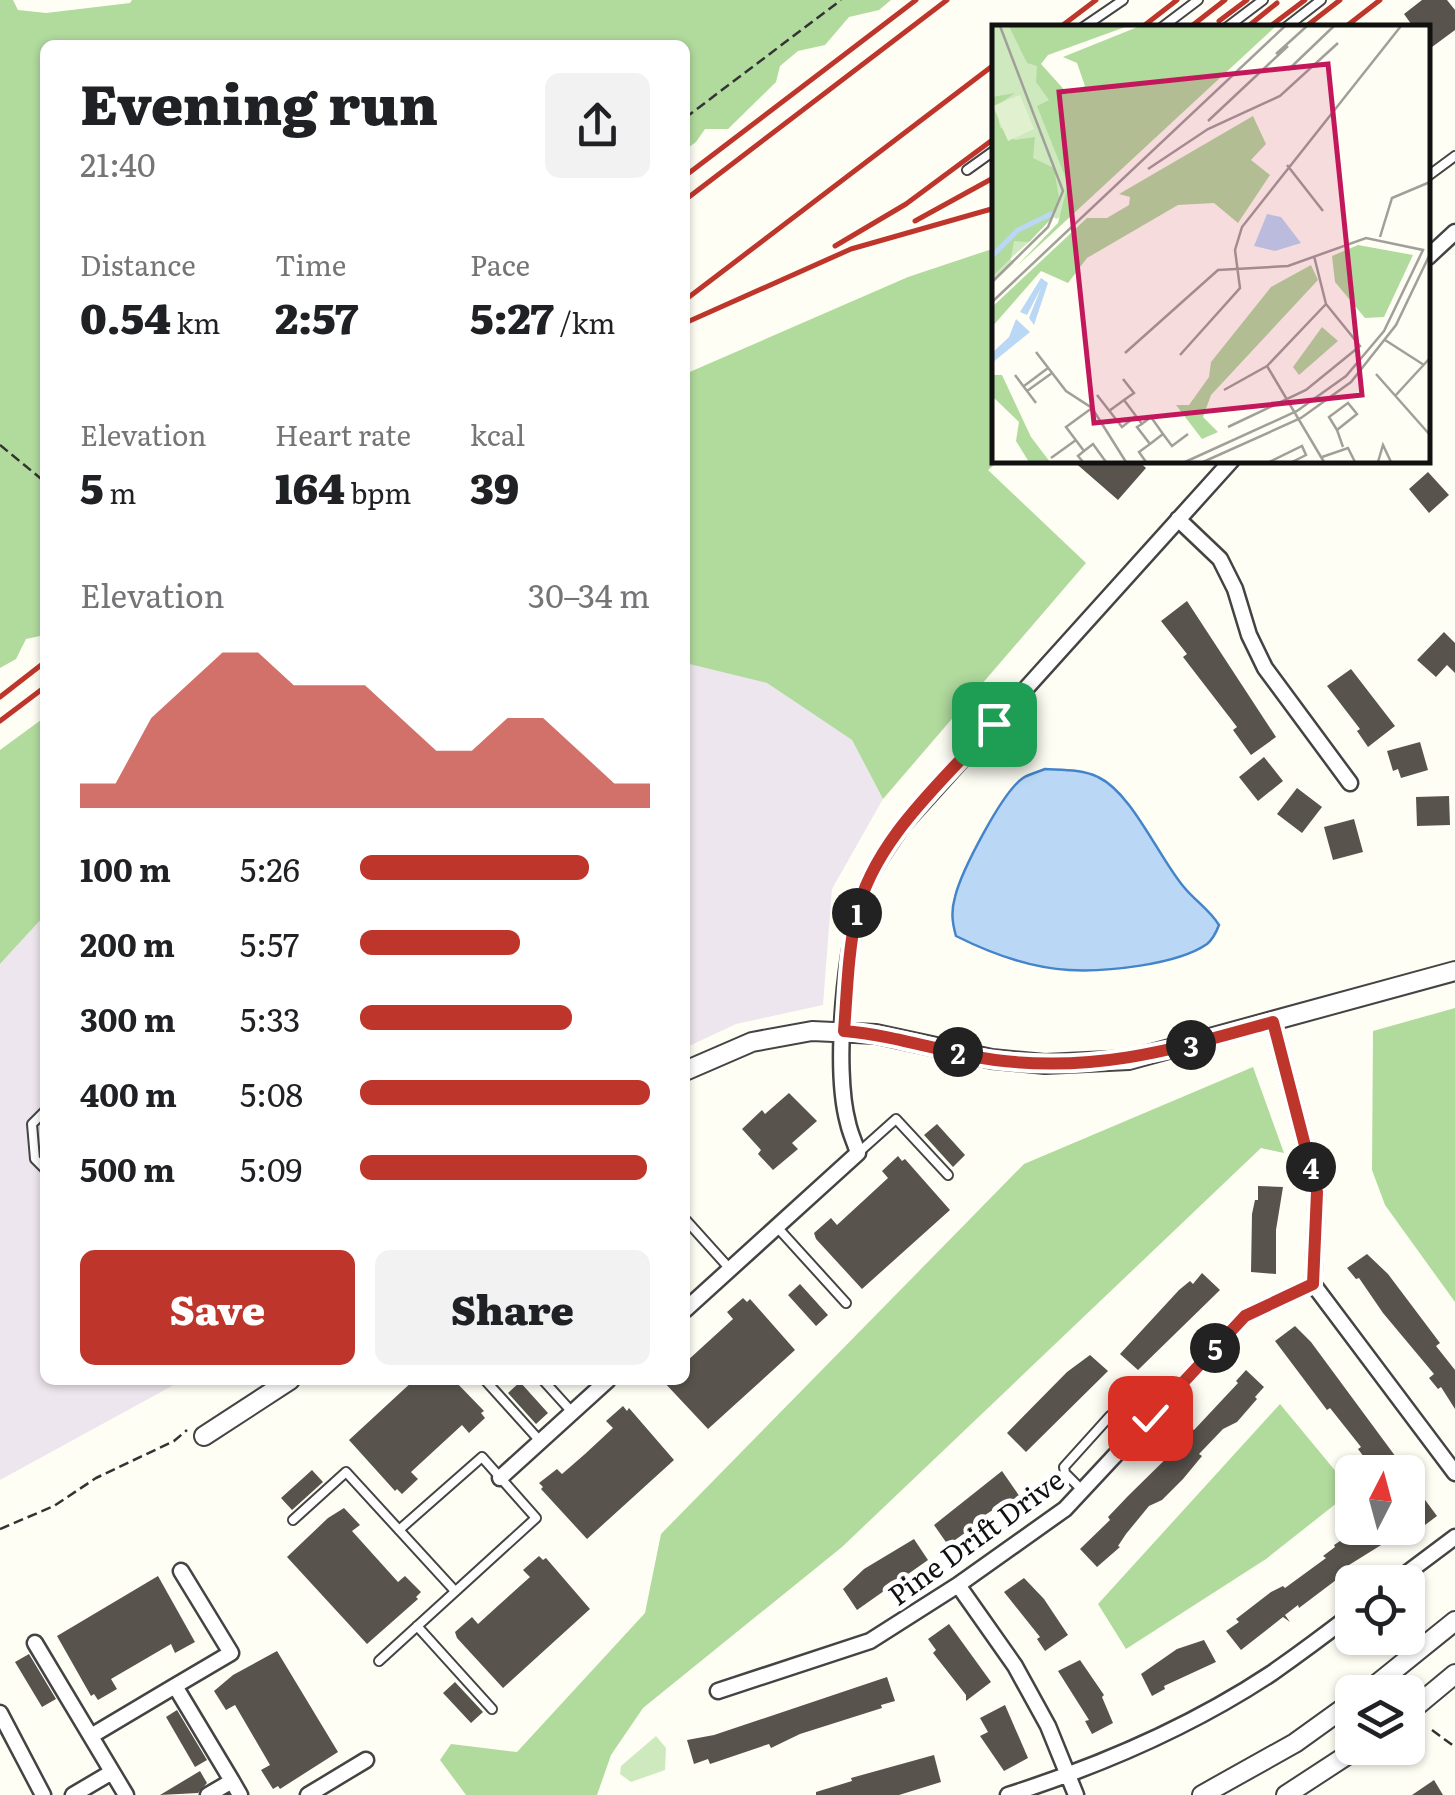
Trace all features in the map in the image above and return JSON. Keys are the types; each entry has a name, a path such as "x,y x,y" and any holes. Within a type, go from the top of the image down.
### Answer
{"street":[{"path":"1430,255 1455,232"},
{"path":"690,1300 858,1152 848,1124 844,1095 844,1031 856,915 882,854 902,826 1230,462"},
{"path":"1178,519 1220,559 1235,589 1248,635 1265,668 1350,783"},
{"path":"690,1069 752,1042 812,1031 876,1034 992,1059 1087,1064 1161,1053 1455,971"},
{"path":"1273,1022 1317,1192 1313,1284 1455,1473"},
{"name":"Pine Drift Drive","path":"718,1691 870,1641 958,1585 1065,1509 1245,1316 1313,1284"},
{"path":"198,1431 281,1385"},
{"path":"500,1478 602,1385"},
{"path":"1418,1565 1455,1537"},
{"path":"90,1736 231,1653 181,1571"},
{"path":"958,1585 1015,1666 1048,1726 1076,1795"},
{"path":"1388,1675 1455,1621"},
{"path":"1008,1795 1067,1776 1158,1736 1269,1674 1335,1626"},
{"path":"35,1643 126,1795"},
{"path":"1425,1699 1455,1674"},
{"path":"175,1686 240,1795"},
{"path":"0,1714 43,1795"},
{"path":"1202,1795 1294,1743 1335,1714"},
{"path":"307,1795 366,1760"},
{"path":"1286,1795 1335,1763"},
{"path":"73,1795 112,1772"},
{"path":"208,1795 232,1781"}],"lane":[{"path":"1086,25 1123,0"},
{"path":"1166,25 1198,0"},
{"path":"1230,25 1263,0"},
{"path":"1289,25 1321,0"},
{"path":"967,170 992,152"},
{"path":"1430,175 1455,156"},
{"path":"40,1116 32,1124 35,1159 40,1164"},
{"path":"858,1152 896,1119 948,1175"},
{"path":"690,1225 730,1269"},
{"path":"776,1227 846,1303"},
{"path":"490,1385 540,1442"},
{"path":"548,1385 572,1412"},
{"path":"1082,1490 1064,1467 1110,1416 1130,1400 1150,1418"},
{"path":"378,1661 536,1518 482,1458 400,1530"},
{"path":"293,1520 346,1472 456,1591"},
{"path":"416,1626 492,1709"}],"path":[{"path":"690,114 841,0"},
{"path":"0,445 40,478"},
{"path":"0,1528 54,1506 96,1478 198,1431"},
{"path":"1432,1730 1455,1748"}],"shaded area":[{"path":"690,664 767,683 852,740 883,799 832,889 823,1005 736,1024 690,1046"},
{"path":"40,920 40,1385 174,1385 0,1480 0,964"}],"green space":[{"path":"0,0 13,0 18,10 46,13 132,0 891,0 879,10 849,17 825,45 798,51 780,66 776,82 728,129 705,129 690,146 690,40 40,40 40,636 26,639 16,659 0,668"},
{"path":"992,249 992,462 998,462 988,470 1086,563 883,799 852,740 767,683 690,664 690,372 908,277"},
{"path":"40,721 40,920 0,964 0,750"},
{"path":"1455,1008 1455,1302 1385,1205 1372,1170 1373,1031"},
{"path":"1253,1067 1284,1153 1261,1148 842,1547 643,1708 611,1755 597,1795 466,1795 440,1760 451,1744 517,1752 645,1613 661,1534 1024,1164"},
{"path":"1280,1404 1335,1470 1335,1504 1266,1559 1126,1649 1098,1604"},
{"path":"656,1736 666,1748 665,1770 631,1782 620,1774 621,1766"}],"water":[{"path":"1045,769 1092,774 1122,797 1183,886 1219,925 1209,942 1160,962 1069,970 1011,959 956,936 952,916 955,897 983,833 1014,786"}],"building":[{"path":"1422,0 1447,0 1455,10 1455,30 1430,49 1430,25 1412,25 1404,14"},
{"path":"1074,462 1139,462 1146,468 1118,500"},
{"path":"1428,472 1449,495 1429,513 1409,489"},
{"path":"1187,601 1276,737 1251,755 1233,730 1237,727 1183,657 1187,654 1161,621"},
{"path":"1444,632 1455,643 1455,673 1447,665 1436,677 1417,660"},
{"path":"1351,669 1395,726 1368,747 1357,731 1360,729 1327,686"},
{"path":"1420,742 1428,770 1401,778 1398,769 1393,771 1387,751"},
{"path":"1264,757 1283,781 1258,801 1239,777"},
{"path":"1297,788 1322,807 1302,833 1277,814"},
{"path":"1449,796 1450,825 1417,826 1416,797"},
{"path":"1354,819 1363,852 1333,860 1324,827"},
{"path":"789,1093 817,1121 792,1143 798,1149 773,1170 742,1129"},
{"path":"937,1124 965,1155 953,1167 924,1135"},
{"path":"898,1156 950,1210 862,1289 814,1233 831,1218 837,1225 888,1178 882,1171"},
{"path":"1258,1186 1283,1187 1276,1230 1276,1274 1251,1272 1252,1214"},
{"path":"1367,1254 1388,1274 1440,1343 1436,1346 1455,1370 1455,1409 1441,1387 1438,1389 1429,1378 1434,1374 1347,1268"},
{"path":"1202,1273 1220,1290 1138,1370 1120,1354 1179,1290 1190,1281 1193,1284"},
{"path":"800,1284 828,1315 816,1326 788,1295"},
{"path":"743,1298 747,1302 750,1299 795,1350 708,1429 667,1385 690,1385 690,1358 733,1319 727,1312"},
{"path":"1295,1326 1394,1455 1362,1455 1358,1449 1361,1447 1330,1408 1327,1410 1275,1341"},
{"path":"1090,1355 1108,1371 1026,1452 1007,1433 1067,1372"},
{"path":"1246,1370 1264,1387 1257,1399 1199,1454 1202,1456 1162,1500 1149,1506 1120,1547 1097,1567 1080,1549"},
{"path":"409,1385 459,1385 484,1411 481,1413 485,1418 469,1433 462,1425 411,1472 418,1479 402,1494 349,1440"},
{"path":"523,1385 548,1413 536,1424 508,1393"},
{"path":"623,1406 674,1460 587,1539 539,1483 557,1469 562,1474 585,1454 613,1428 606,1421"},
{"path":"312,1470 323,1482 292,1510 281,1498"},
{"path":"1002,1471 1020,1497 982,1517 948,1545 934,1525"},
{"path":"1425,1500 1437,1516 1425,1525"},
{"path":"344,1508 360,1525 352,1531 398,1582 405,1576 421,1592 367,1644 287,1557"},
{"path":"914,1539 928,1560 857,1610 843,1589 864,1569"},
{"path":"1334,1545 1381,1545 1349,1565 1335,1565 1335,1581 1285,1615 1290,1622 1283,1617 1241,1650 1226,1631 1239,1622 1236,1619 1326,1558 1323,1556"},
{"path":"539,1556 546,1558 590,1609 503,1688 455,1632 472,1617 478,1624 530,1577 523,1570"},
{"path":"158,1576 195,1642 175,1653 171,1644 111,1679 117,1689 98,1700 94,1694 91,1696 57,1636"},
{"path":"1024,1578 1068,1635 1045,1651 1037,1639 1040,1637 1004,1592"},
{"path":"949,1624 991,1682 966,1701 966,1695 933,1653 936,1650 928,1639"},
{"path":"1204,1640 1216,1662 1164,1686 1152,1696 1141,1674 1177,1649"},
{"path":"277,1651 338,1752 280,1789 273,1789 261,1770 270,1765 235,1705 226,1710 214,1691 233,1675"},
{"path":"29,1654 56,1699 42,1707 15,1662"},
{"path":"1080,1660 1104,1695 1113,1723 1092,1734 1085,1721 1089,1720 1058,1671"},
{"path":"887,1677 895,1701 881,1705 882,1708 800,1734 771,1748 769,1744 710,1764 708,1759 694,1764 687,1740 714,1735"},
{"path":"455,1682 483,1712 471,1723 443,1693"},
{"path":"1005,1705 1028,1758 1004,1771 980,1736 988,1732 980,1718"},
{"path":"177,1710 207,1760 195,1767 166,1717"},
{"path":"934,1755 941,1782 899,1795 816,1795 852,1781 851,1778"},
{"path":"200,1771 207,1783 198,1793 160,1795"},
{"path":"1434,1780 1443,1795 1412,1795"}],"railway":[{"path":"690,172 916,0"},
{"path":"690,196 947,0"},
{"path":"1063,25 1096,0"},
{"path":"1145,25 1177,0"},
{"path":"1193,25 1225,0"},
{"path":"1219,21 1247,0"},
{"path":"1272,25 1305,0"},
{"path":"1308,25 1340,0"},
{"path":"1348,25 1380,0"},
{"path":"1250,25 1277,3"},
{"path":"690,296 992,66"},
{"path":"835,246 906,204 992,140"},
{"path":"915,221 992,179"},
{"path":"690,321 851,249 992,209"},
{"path":"0,697 40,666"},
{"path":"0,721 40,691"}],"route":[{"path":"994,724 902,826 867,884 856,915 844,1031 876,1034 992,1059 1087,1064 1177,1049 1273,1022 1317,1192 1313,1284 1245,1316 1150,1418"}]}
